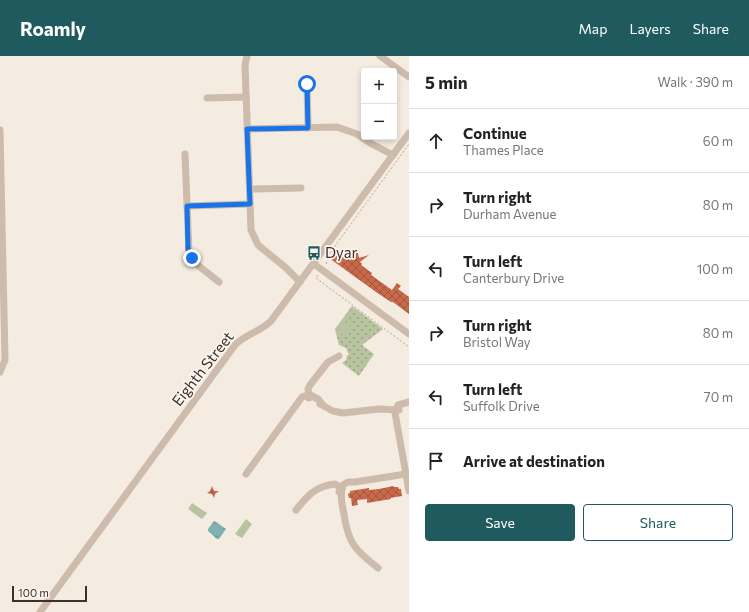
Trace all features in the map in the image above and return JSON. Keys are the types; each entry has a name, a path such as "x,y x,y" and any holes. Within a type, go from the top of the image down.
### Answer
{"street":[{"path":"247,56 245,65 250,225 255,240 262,249 302,280"},
{"path":"380,56 409,77"},
{"path":"307,84 308,128"},
{"path":"207,98 246,97"},
{"path":"247,129 330,127 344,129 357,134 391,158"},
{"path":"0,130 6,360 0,372"},
{"name":"Eighth Street","path":"40,612 235,345 242,338 264,327 271,321 409,133"},
{"path":"185,154 189,253 195,263 219,282"},
{"path":"250,189 300,188"},
{"path":"187,206 250,204"},
{"path":"314,264 409,334"},
{"path":"246,474 299,402 309,396 314,381 328,362 339,356"},
{"path":"309,396 337,413 343,414 379,409 397,409 409,405"},
{"path":"409,402 401,404 397,409 398,428 406,457 406,474 409,491"},
{"path":"296,510 313,491 330,485 341,488 356,482 406,474"},
{"path":"341,488 346,527 353,545 361,554 378,568"}],"path":[{"path":"409,144 327,257 327,261 316,278 409,347"}],"green space":[{"path":"352,306 383,329 362,345 374,354 359,376 342,363 346,360 347,355 349,355 346,348 339,345 335,329"},
{"path":"343,320 351,326 343,335 337,330"},
{"path":"192,503 207,513 202,519 188,509"},
{"path":"246,519 252,524 242,538 235,534"}],"water":[{"path":"214,521 226,529 219,539 208,531"}],"building":[{"path":"357,249 359,258 369,255 360,262 362,264 361,265 372,273 371,275 392,290 397,283 401,286 398,289 409,297 409,314 329,258 335,250 346,258 348,255 353,259"},
{"path":"212,486 214,491 219,491 215,494 214,498 212,494 207,493 210,491"},
{"path":"393,486 401,489 402,496 367,503 367,499 357,500 358,505 352,506 351,498 349,498 348,494 350,491 369,488 369,490 379,489"}],"place":[{"name":"Dyar","path":"314,253"}],"route":[{"path":"192,258 188,249 187,206 250,204 247,129 308,128 307,84"}]}
